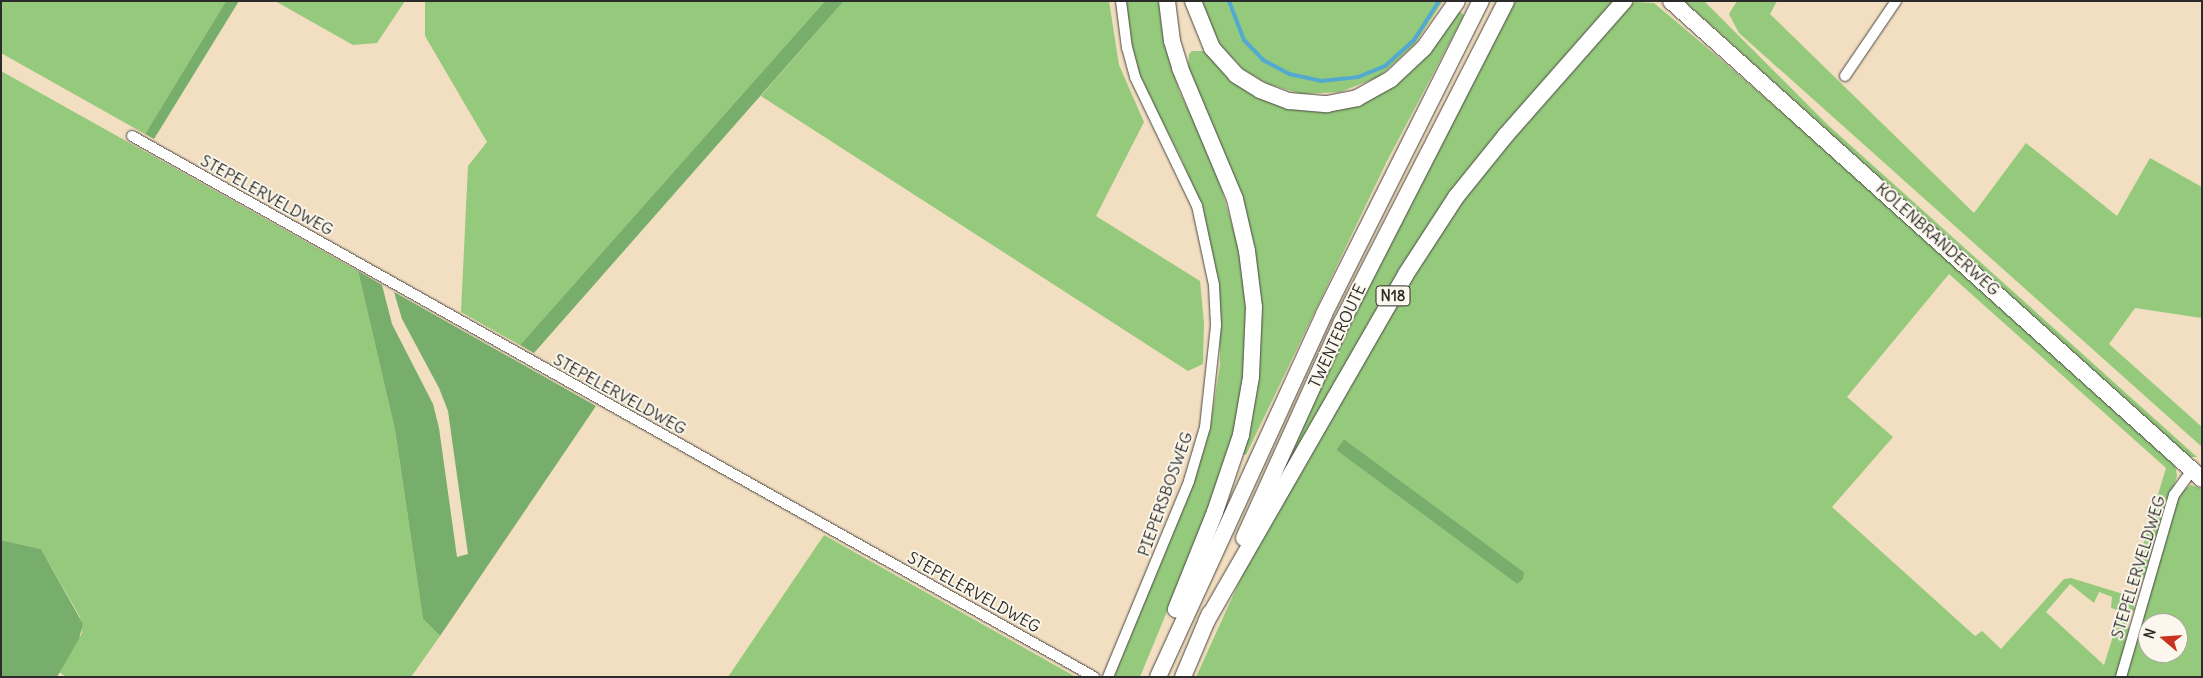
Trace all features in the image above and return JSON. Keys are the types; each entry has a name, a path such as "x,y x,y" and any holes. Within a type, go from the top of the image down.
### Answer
{"main road":[{"path":"1154,677 1241,435 1254,345 1252,290 1243,230 1223,168 1180,68 1172,41 1167,1"},
{"path":"1193,1 1212,48 1236,75 1260,90 1288,101 1327,104 1357,98 1391,79 1424,48 1457,1"},
{"name":"TWENTEROUTE","path":"1158,677 1311,341 1481,1"},
{"name":"TWENTEROUTE","path":"1183,677 1342,322 1506,1"},
{"name":"N18","path":"1206,622 1406,274 1456,198 1506,135 1624,1"},
{"name":"KOLENBRANDERWEG","path":"1671,1 2197,474"}],"street":[{"name":"PIEPERSBOSWEG","path":"1108,677 1189,481 1205,427 1216,325 1214,285 1197,206 1177,159 1136,76 1127,48 1121,1"},
{"path":"1845,76 1896,1"},
{"name":"STEPELERVELDWEG","path":"132,136 1094,677"},
{"name":"STEPELERVELDWEG","path":"2120,677 2174,496 2197,474"}],"green space":[{"path":"1,1 226,1 145,134 1,53"},
{"path":"226,1 239,1 154,139 145,134"},
{"path":"275,1 405,1 377,43 353,45"},
{"path":"425,1 825,1 520,345 461,312 468,166 487,142 425,36"},
{"path":"825,1 844,1 534,353 520,345"},
{"path":"844,1 1109,1 1119,65 1144,122 1096,216 1200,281 1204,323 1203,364 1188,371 761,96"},
{"path":"1125,1 1162,1 1166,50 1180,93 1203,139 1221,187 1238,246 1246,289 1245,388 1229,461 1140,677 1114,677 1194,480 1210,428 1220,365 1220,307 1214,260 1202,211 1182,160 1140,79 1129,44"},
{"path":"1203,1 1443,1 1415,44 1379,77 1340,92 1301,94 1268,84 1244,70 1222,47 1205,18"},
{"path":"1515,1 1614,1 1508,122 1286,474 1280,472 1401,219"},
{"path":"1684,1 1704,1 1828,125 2197,457 2190,457"},
{"path":"1737,1 1777,1 1770,14 1974,213 2026,143 2117,216 2150,158 2202,187 2202,318 2135,308 2109,344 2202,427 2202,447 1739,33 1729,14"},
{"path":"1636,2 1654,3 1923,235 2175,465 2177,476 2145,578 2131,585 2166,468 1949,274 1847,397 1893,437 1832,507 1975,636 1982,631 2001,649 2064,579 2071,578 2130,596 2135,610 2126,613 2111,608 2112,597 2099,592 2094,603 2070,584 2046,612 2104,665 2118,620 2124,622 2130,629 2116,677 1196,677 1251,556 1297,472 1459,199 1626,5","holes":["1344,439 1524,572 1517,584 1336,450"]},
{"path":"1459,11 1464,15 1387,161 1246,455 1242,454 1257,273 1188,69 1189,54 1192,51 1205,51 1262,96 1362,103"},
{"path":"1,71 358,271 395,430 423,619 440,636 411,677 66,677 59,672 82,633 80,617 41,549 1,540"},
{"path":"358,271 382,285 392,324 433,404 439,428 457,557 468,554 448,411 439,388 402,319 394,292 596,406 440,636 423,619 395,430"},
{"path":"1344,439 1524,572 1523,579 1517,584 1336,450"},
{"path":"2191,485 2202,489 2202,677 2125,677 2138,633 2138,663 2188,663 2188,613 2144,613 2176,504 2182,491"},
{"path":"824,535 1076,677 728,677"},
{"path":"1,540 41,549 83,624 79,639 57,677 1,677"}],"waterway":[{"path":"1229,1 1244,40 1263,60 1289,74 1321,81 1358,77 1385,66 1414,40 1439,1"}]}
